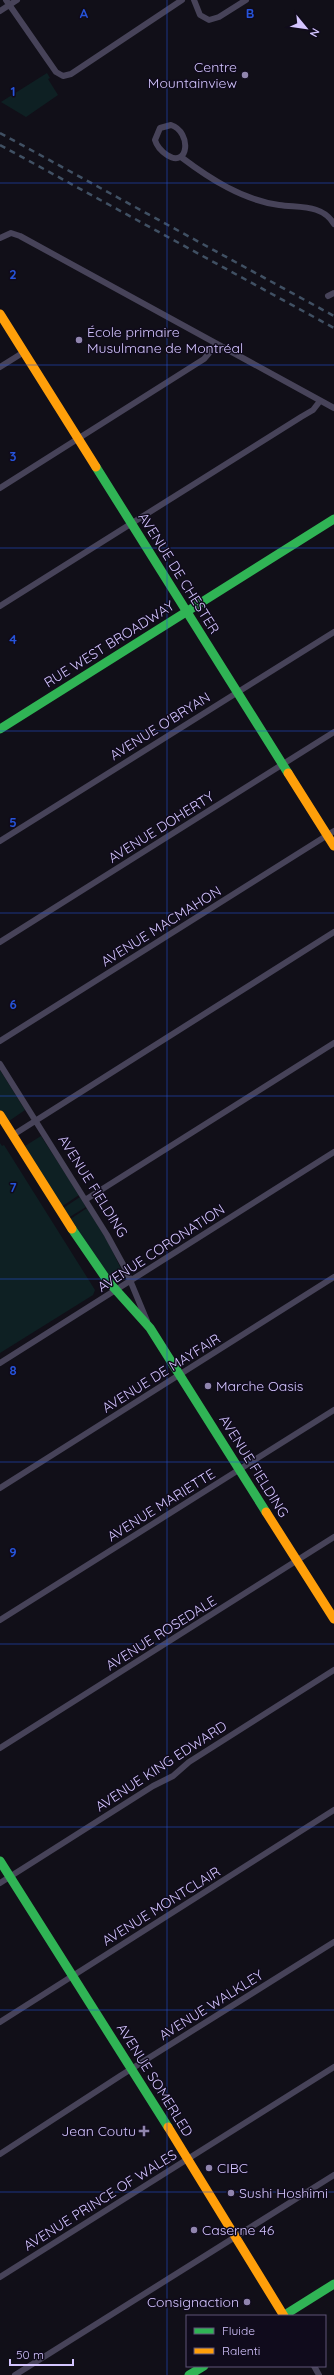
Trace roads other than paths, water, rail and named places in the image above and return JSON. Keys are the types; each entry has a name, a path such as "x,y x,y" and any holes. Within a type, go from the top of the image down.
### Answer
{"street":[{"path":"0,11 8,2 17,0"},
{"path":"8,2 56,72 63,76 72,74 182,0"},
{"path":"194,0 198,13 206,19 219,17 246,0"},
{"path":"163,126 175,126 184,135 185,149 181,156 178,158 171,157 156,145 156,136 163,126"},
{"path":"181,156 214,180 247,196 277,205 320,210 326,213 334,224"},
{"path":"0,238 11,233 20,236 334,408"},
{"name":"AVENUE DE CHESTER","path":"0,314 282,764 331,833 334,846"},
{"path":"0,488 204,359 217,344"},
{"path":"0,367 24,352"},
{"path":"0,606 308,413 320,401"},
{"name":"RUE WEST BROADWAY","path":"0,729 334,519"},
{"name":"AVENUE O'BRYAN","path":"0,841 334,632"},
{"name":"AVENUE DOHERTY","path":"0,942 334,732"},
{"name":"AVENUE MACMAHON","path":"0,1041 331,833"},
{"path":"13,1135 334,932"},
{"path":"85,1200 334,1043"},
{"name":"AVENUE FIELDING","path":"0,1064 107,1235 131,1281 150,1328"},
{"name":"AVENUE FIELDING","path":"0,1115 86,1251 116,1290 150,1328 334,1619"},
{"name":"AVENUE CORONATION","path":"0,1364 334,1152"},
{"name":"AVENUE DE MAYFAIR","path":"0,1488 334,1277"},
{"name":"AVENUE MARIETTE","path":"0,1620 334,1410"},
{"name":"AVENUE ROSEDALE","path":"0,1748 334,1537"},
{"name":"AVENUE KING EDWARD","path":"0,1883 153,1786 172,1776 189,1762 334,1670"},
{"name":"AVENUE MONTCLAIR","path":"0,2022 334,1810"},
{"name":"AVENUE SOMERLED","path":"0,1861 237,2236 283,2315"},
{"name":"AVENUE WALKLEY","path":"0,2154 334,1942"},
{"name":"AVENUE PRINCE OF WALES","path":"0,2277 334,2067"},
{"path":"15,2375 334,2175"},
{"path":"286,2315 334,2284"},
{"path":"189,2375 202,2367"}],"railway":[{"path":"0,133 334,316"},
{"path":"0,145 334,328"}],"place":[{"name":"Centre Mountainview","path":"245,75"},
{"name":"École primaire Musulmane de Montréal","path":"79,340"},
{"name":"Marche Oasis","path":"208,1386"},
{"name":"Jean Coutu","path":"144,2131"},
{"name":"CIBC","path":"209,2168"},
{"name":"Sushi Hoshimi","path":"231,2193"},
{"name":"Caserne 46","path":"194,2230"},
{"name":"Consignaction","path":"247,2302"}]}
